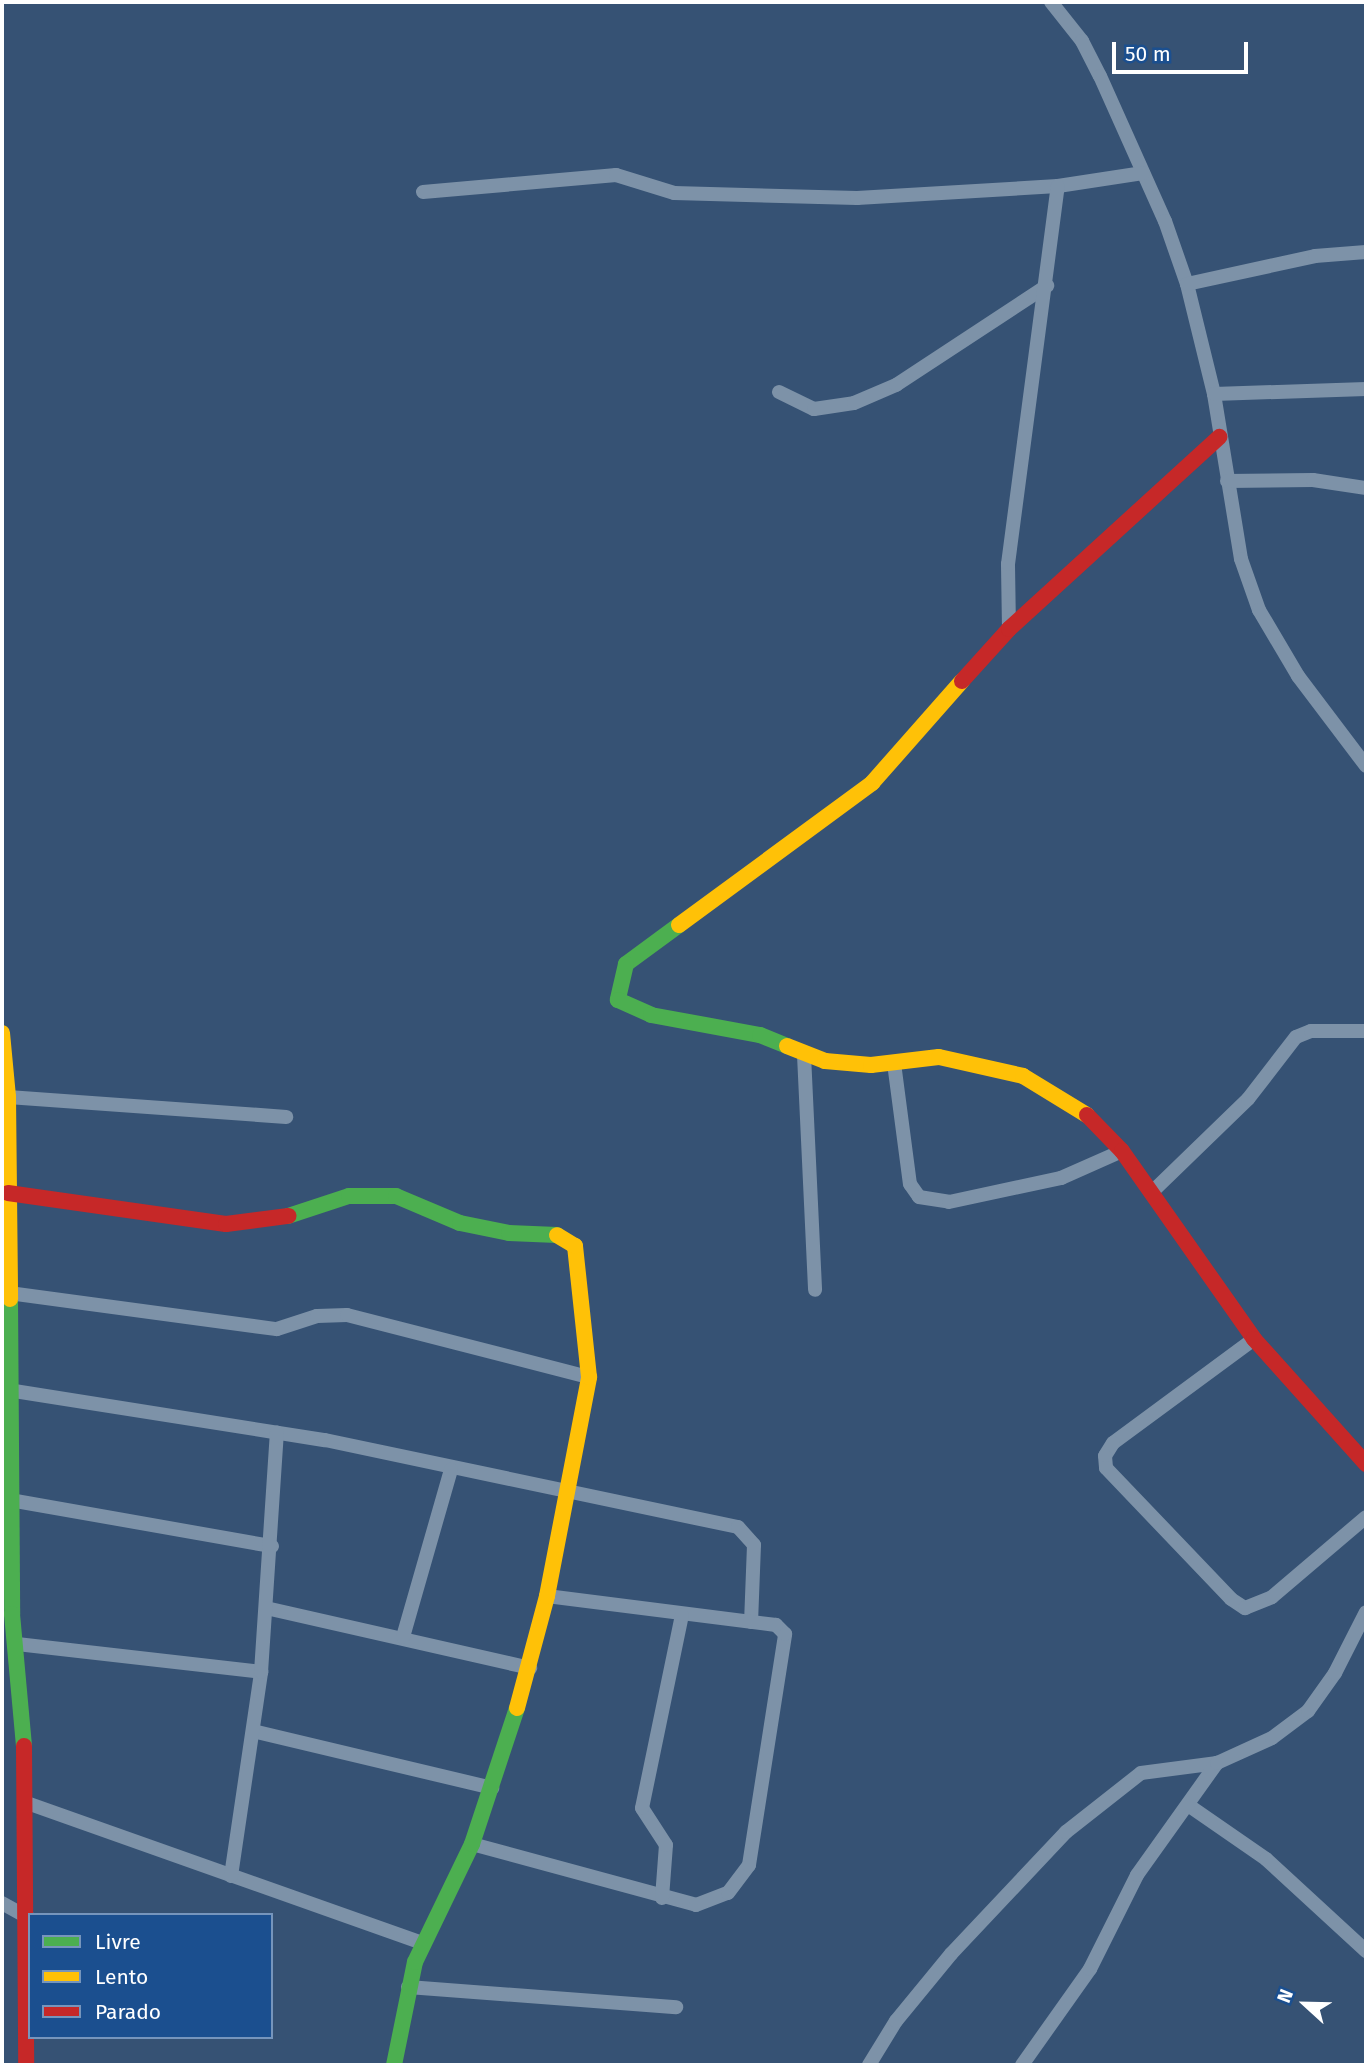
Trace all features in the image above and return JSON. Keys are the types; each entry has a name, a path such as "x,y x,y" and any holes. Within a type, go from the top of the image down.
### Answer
{"street":[{"path":"1051,2 1082,41 1143,173 1187,285 1214,394 1241,559 1259,610 1298,676 1363,760"},
{"path":"423,192 616,175 674,193 796,198 1058,187 1143,173"},
{"path":"1009,629 1008,564 1047,286 1058,187"},
{"path":"1187,285 1315,256 1366,252"},
{"path":"779,392 814,409 854,403 896,385 1047,286"},
{"path":"1214,394 1366,389"},
{"path":"1219,437 1009,629 872,783 626,964 618,1000 631,1008 744,1031 804,1055 838,1064 894,1063 939,1057 1023,1076 1078,1106 1122,1151 1254,1339 1366,1464"},
{"path":"1227,481 1312,480 1366,488"},
{"path":"1152,1192 1248,1099 1296,1037 1311,1031 1366,1031"},
{"path":"2,1033 8,1097 6,1245 9,1293 10,1500 7,1617 17,1644 27,1803 29,1913"},
{"path":"804,1055 815,1290"},
{"path":"894,1063 909,1184 919,1197 949,1202 1061,1178 1122,1151"},
{"path":"8,1097 286,1117"},
{"path":"8,1194 226,1224 298,1215 349,1196 396,1196 460,1223 509,1233 568,1238 580,1257 589,1377 569,1495 547,1596 530,1668 472,1844 422,1943 408,1987 394,2065"},
{"path":"9,1293 277,1329 317,1316 347,1315 589,1377"},
{"path":"1254,1339 1114,1443 1105,1456 1106,1468 1231,1600 1245,1608 1272,1597 1366,1517"},
{"path":"8,1390 277,1433 569,1495 738,1527 754,1545 751,1622"},
{"path":"231,1876 261,1672 272,1546 277,1433"},
{"path":"402,1637 451,1470"},
{"path":"10,1500 272,1546"},
{"path":"472,1844 662,1898 696,1905 711,1902 728,1893 749,1865 786,1646 785,1634 776,1625 547,1596"},
{"path":"266,1608 530,1668"},
{"path":"869,2065 895,2021 951,1954 1066,1832 1141,1773 1217,1763 1272,1738 1308,1711 1363,1628 1366,1612"},
{"path":"662,1898 668,1859 666,1845 642,1808 682,1615"},
{"path":"17,1644 261,1672"},
{"path":"253,1731 492,1788"},
{"path":"1022,2065 1090,1969 1137,1875 1217,1763"},
{"path":"27,1803 422,1943"},
{"path":"1188,1805 1266,1859 1366,1951"},
{"path":"2,1903 28,1917"},
{"path":"408,1987 676,2007"},
{"path":"26,2065 28,2005"}],"traffic: fast":[{"path":"679,925 626,964 618,1000 651,1015 760,1035 787,1046"},
{"path":"288,1216 349,1196 396,1196 460,1223 509,1233 557,1235"},
{"path":"10,1299 12,1614 24,1746"},
{"path":"394,2065 415,1962 472,1844 517,1708"}],"traffic: slow":[{"path":"679,925 872,783 962,681"},
{"path":"2,1033 8,1097 10,1299"},
{"path":"787,1046 825,1061 871,1065 939,1057 1023,1076 1087,1115"},
{"path":"517,1708 547,1596 589,1377 575,1246 557,1235"}],"traffic: jam":[{"path":"962,681 1009,629 1219,437"},
{"path":"1087,1115 1122,1151 1254,1339 1366,1464"},
{"path":"8,1193 226,1224 288,1216"},
{"path":"24,1746 26,2065"}]}
